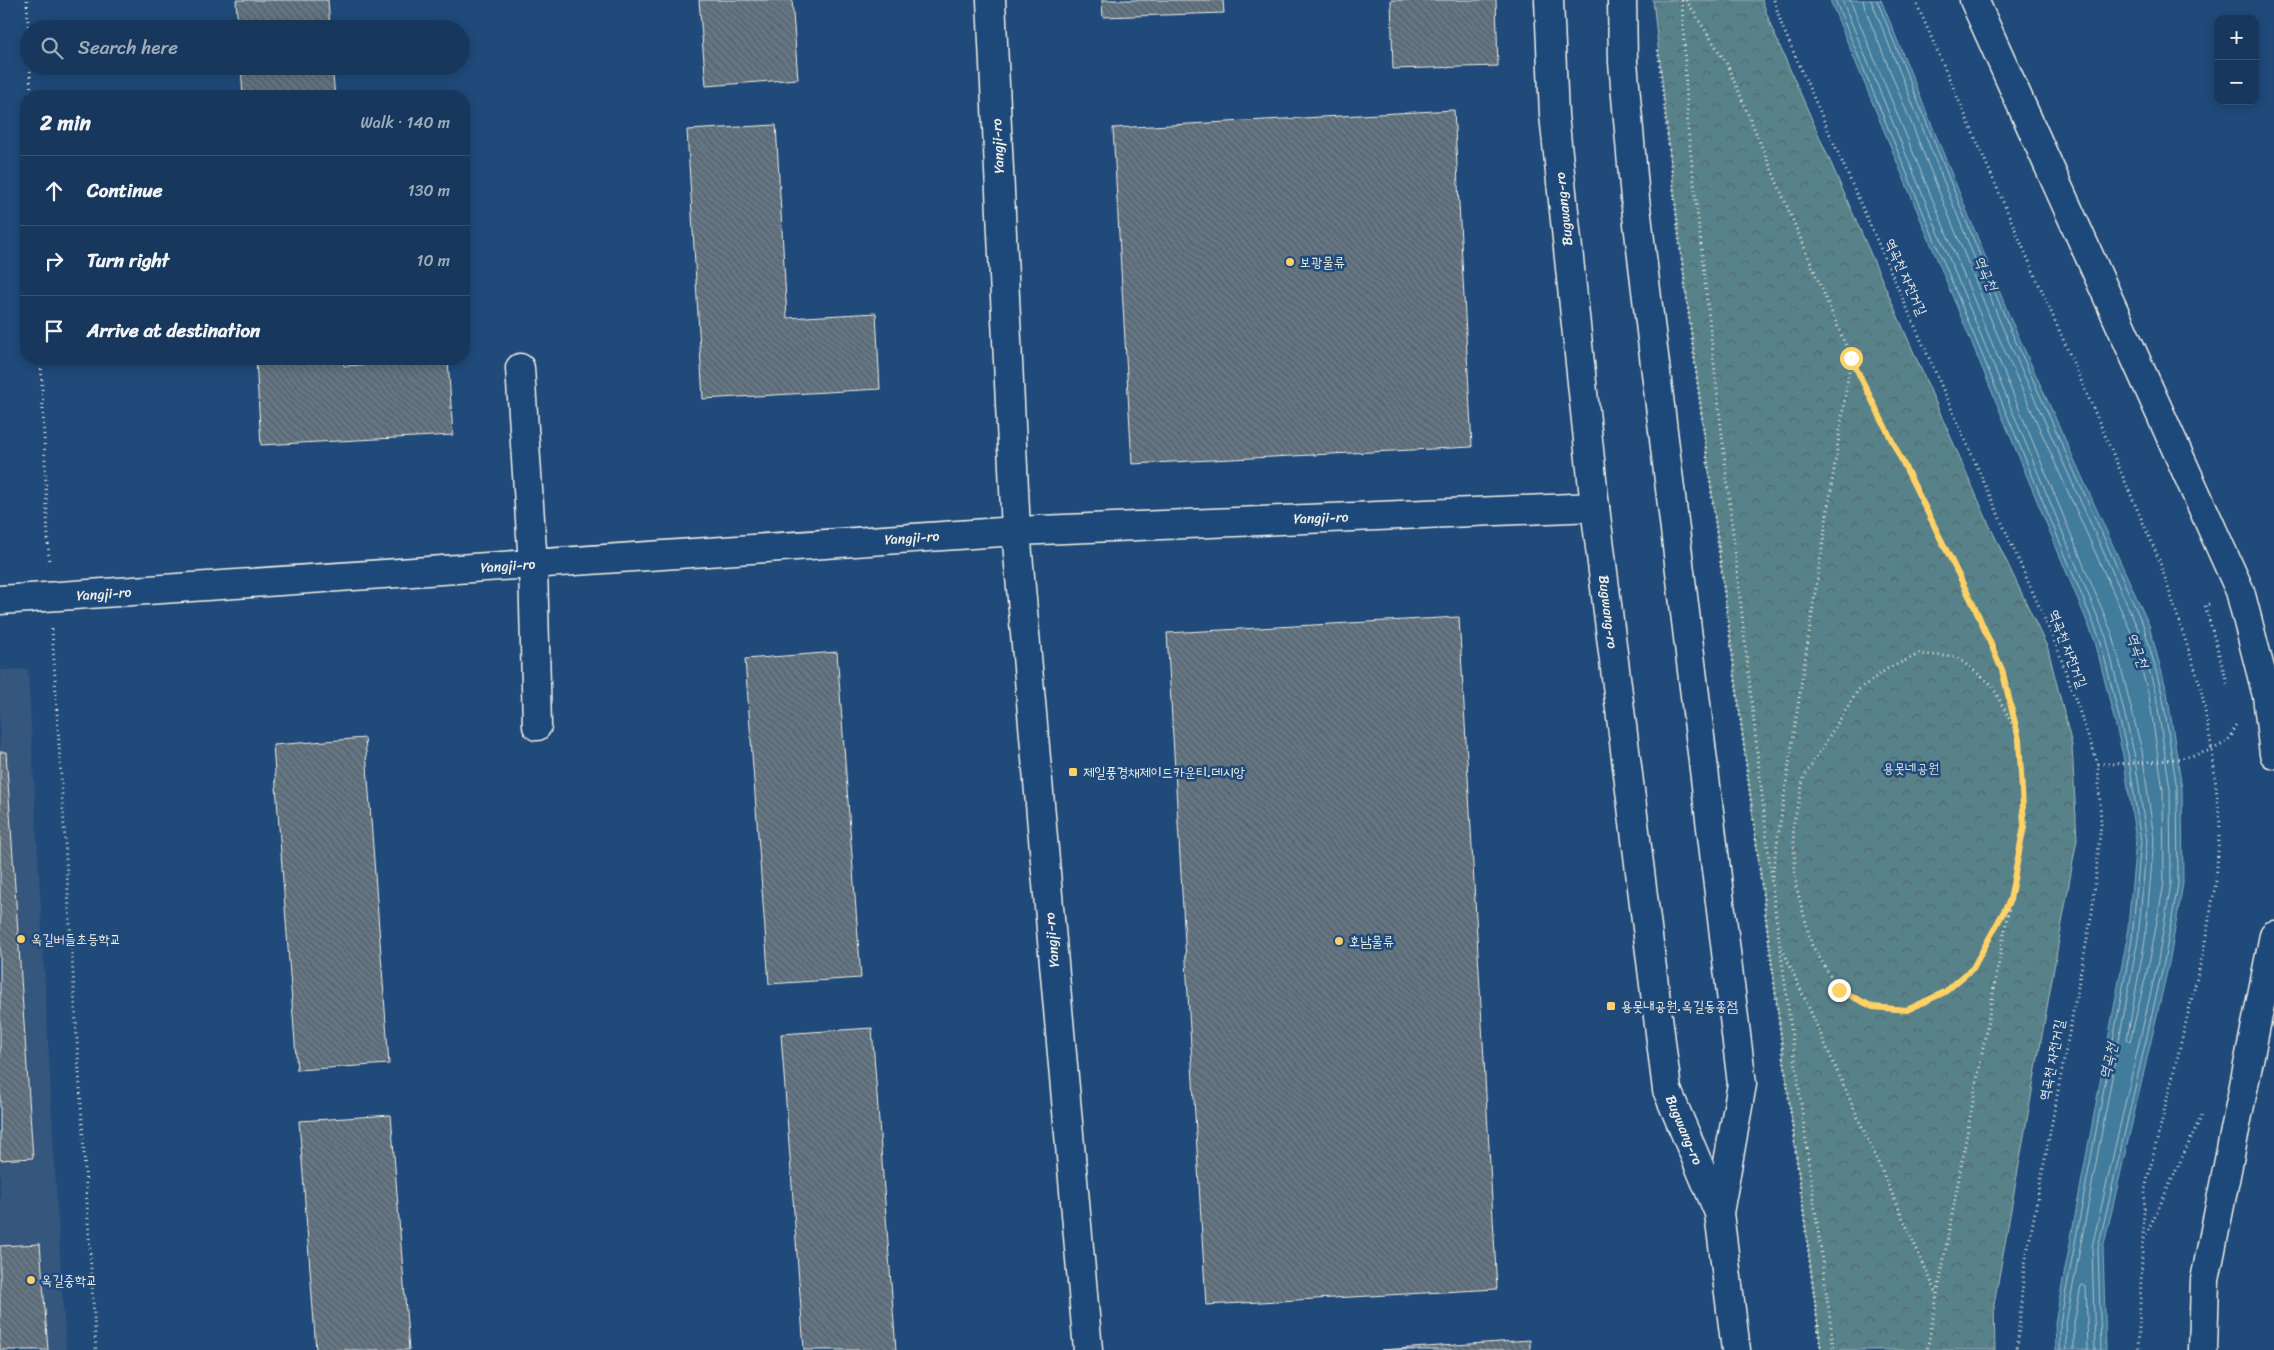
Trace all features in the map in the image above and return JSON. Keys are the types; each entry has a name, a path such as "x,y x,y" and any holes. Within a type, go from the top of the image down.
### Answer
{"street":[{"name":"Yangji-ro","path":"991,0 1016,531 1088,1350"},
{"name":"Bugwang-ro","path":"1549,0 1554,115 1595,507 1667,1090 1719,1213 1736,1350"},
{"name":"Bugwang-ro","path":"1622,0 1623,62 1635,199 1742,1084 1719,1213"},
{"path":"1974,0 2240,591 2267,696 2274,754"},
{"path":"520,368 533,565 537,726"},
{"name":"Yangji-ro","path":"0,600 1016,531 1595,507"},
{"path":"2203,1350 2205,1280 2274,935"}],"path":[{"path":"27,0 28,20"},
{"path":"1682,0 1688,129 1772,880 1834,1350"},
{"path":"1686,0 1727,64 1851,358 1976,610 2002,670 2019,739 2024,826 1936,1292 1928,1350"},
{"name":"역곡천 자전거길","path":"1774,0 1786,35 2057,647 2098,764 2101,824 2092,913 2024,1269 2017,1350"},
{"path":"1915,0 2158,557 2201,688 2212,750 2220,823 2216,880 2203,953 2145,1189 2138,1350"},
{"path":"1657,40 1679,238 1821,1350"},
{"path":"30,75 31,90"},
{"path":"1772,880 1851,358"},
{"path":"41,365 50,598 96,1350"},
{"path":"2010,900 1973,968 1945,992 1907,1010 1873,1007 1839,990 1812,945 1796,886 1793,826 1804,777 1858,690 1887,669 1919,654 1957,657 1992,685 2019,739"},
{"path":"2098,764 2156,763 2212,750"},
{"path":"1780,944 1936,1292"}],"shaded area":[{"name":"옥길버들초등학교","path":"28,669 66,1350 0,1350 0,670"}],"green space":[{"name":"용못네공원","path":"1653,0 1762,0 1771,26 1987,520 2048,649 2072,745 2077,839 1994,1305 1995,1350 1821,1350 1679,238"}],"water":[{"name":"역곡천","path":"1830,0 1881,0 2011,320 2149,625 2167,692 2182,789 2183,884 2169,963 2103,1249 2106,1350 2056,1350 2055,1323 2127,938 2136,840 2123,755 2095,641"}],"building":[{"path":"236,0 328,0 329,20 237,20"},
{"path":"699,0 792,0 798,79 706,86"},
{"path":"1102,0 1223,0 1224,13 1103,17"},
{"path":"1391,0 1496,0 1498,66 1393,69"},
{"path":"242,75 333,75 334,90 243,90"},
{"path":"1454,110 1472,447 1132,464 1113,128"},
{"path":"776,125 787,318 876,313 880,389 703,399 687,130"},
{"path":"256,365 448,365 453,435 261,445"},
{"path":"1459,617 1497,1289 1206,1305 1167,633"},
{"path":"837,652 861,978 769,984 745,659"},
{"path":"365,738 389,1064 297,1070 273,745"},
{"path":"0,752 6,752 33,1158 0,1160"},
{"path":"872,1028 896,1350 804,1350 781,1034"},
{"path":"391,1115 409,1350 316,1350 299,1121"},
{"path":"40,1244 48,1350 0,1350 0,1246"},
{"path":"1530,1340 1530,1350 1381,1350"}],"place":[{"name":"보광물류","path":"1290,262"},
{"name":"제일풍경채제이드카운티.데시앙","path":"1073,772"},
{"name":"옥길버들초등학교","path":"21,939"},
{"name":"호남물류","path":"1339,941"},
{"name":"용못내공원.옥길동종점","path":"1611,1006"},
{"name":"옥길중학교","path":"31,1280"}],"route":[{"path":"1839,990 1873,1007 1907,1010 1945,992 1973,968 2010,900 2024,826 2019,739 2002,670 1976,610 1851,358"}]}
